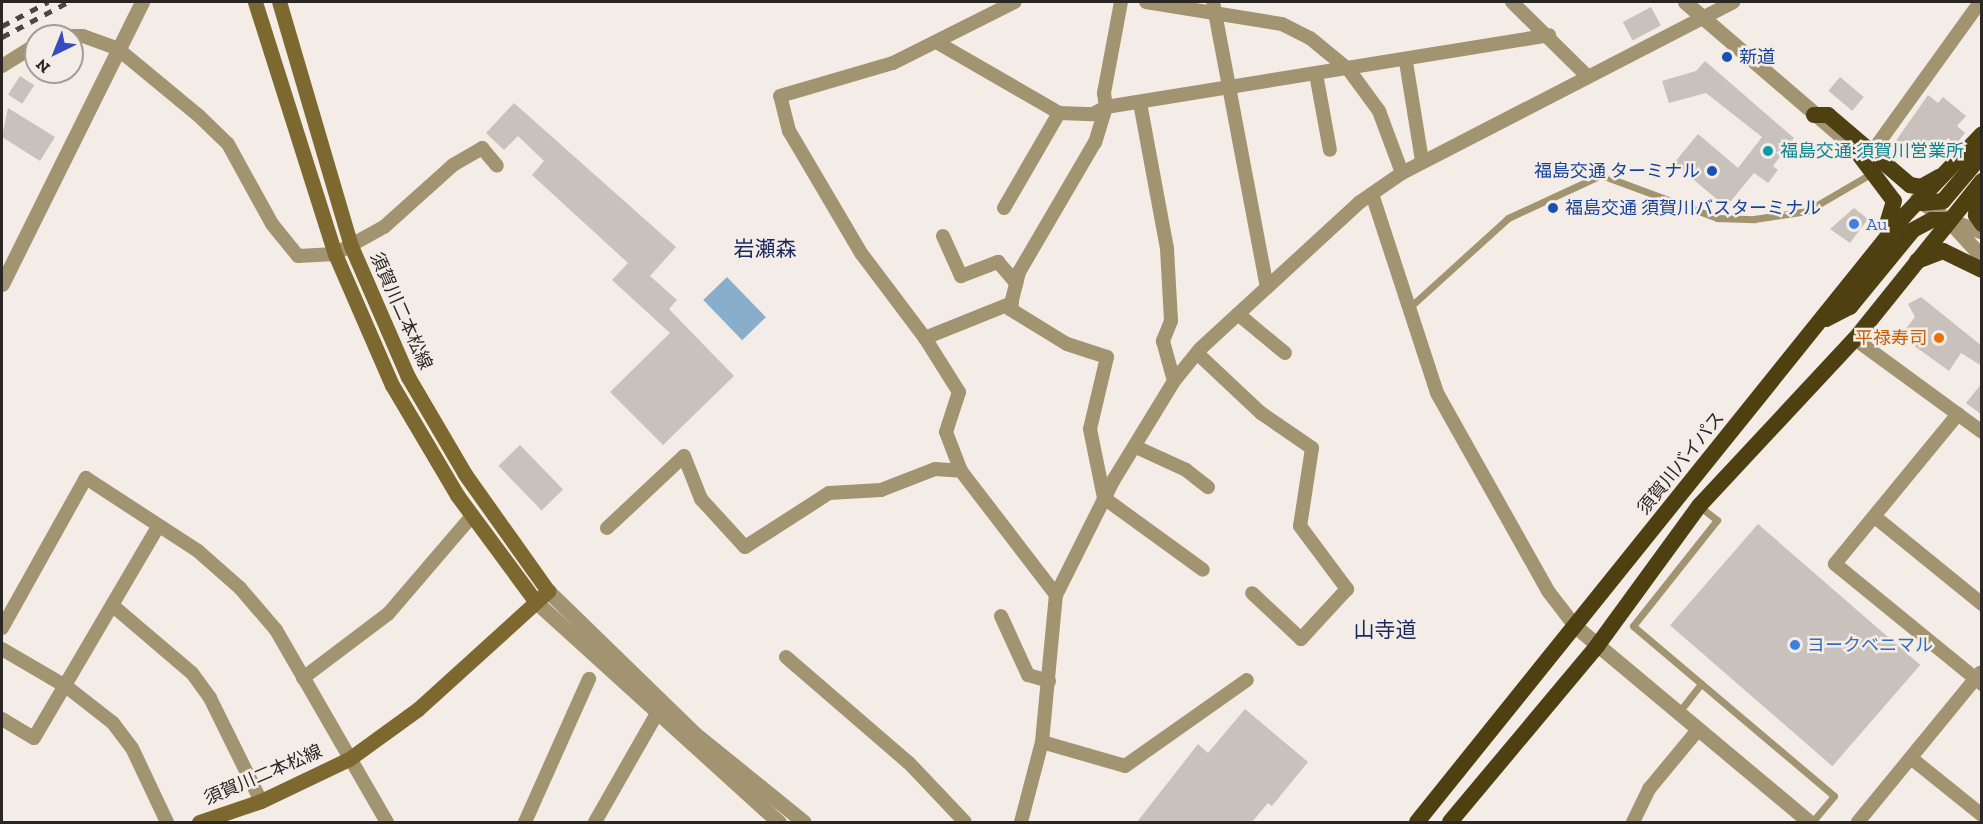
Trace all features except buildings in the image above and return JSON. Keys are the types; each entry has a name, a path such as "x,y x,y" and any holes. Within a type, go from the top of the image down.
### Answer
{"highway":[{"path":"1814,115 1828,115 1910,185 1928,184 1952,167"},
{"name":"須賀川バイパス","path":"1417,822 1904,216 1922,203 1982,134"},
{"path":"1835,303 1895,211 1888,189 1854,148"},
{"path":"1922,203 1943,201 1982,155"},
{"path":"1449,822 1597,646 1651,566 1699,506 1855,339 1948,220 1980,183"},
{"path":"1980,183 1976,215 1982,224"},
{"path":"1820,322 1850,307 1913,230 1932,220 1948,220"},
{"path":"1916,261 1943,251 1982,270"}],"main road":[{"name":"須賀川二本松線","path":"255,2 292,126 335,254 392,385 472,516 536,602"},
{"name":"須賀川二本松線","path":"199,822 261,801 349,759 426,702 548,591 465,474 408,377 351,246 279,2"}],"street":[{"path":"2,284 142,2"},
{"path":"1015,2 938,43 893,63 780,96 789,131 861,253 925,338 959,392 946,432 961,471 1056,595"},
{"path":"1121,2 1104,93 1106,107 1095,142 1016,283 1010,309 1068,344 1107,357 1090,429 1104,498 1203,570"},
{"path":"1146,2 1214,7 1282,24 1329,50 1349,70 1379,111 1402,173"},
{"path":"1512,2 1549,35 1585,74"},
{"path":"1685,2 1699,18 1814,115 1922,203 1948,220 1982,256"},
{"path":"1021,822 1042,742 1056,595 1104,498 1174,381 1197,353 1372,194 1402,173 1585,74 1733,2"},
{"path":"1872,152 1980,2"},
{"path":"1214,7 1267,287"},
{"path":"938,43 1059,113 1093,114 1106,107 1406,62 1549,35"},
{"path":"84,37 118,49 228,144 272,224 298,256 335,254 384,227 453,165 482,148 498,166"},
{"path":"2,66 24,52"},
{"path":"1406,62 1422,161"},
{"path":"1316,74 1330,150"},
{"path":"1140,103 1167,249 1171,321 1163,341 1174,381"},
{"path":"1004,208 1059,113"},
{"path":"1372,194 1437,393 1548,591 1575,626 1597,646 1696,731 1811,822"},
{"path":"1948,220 1982,232"},
{"path":"943,236 961,276 998,262 1016,283"},
{"path":"925,338 1012,303"},
{"path":"1238,314 1285,353"},
{"path":"1855,339 1982,432"},
{"path":"1197,353 1261,413 1312,448 1300,526 1347,589 1301,639 1252,593"},
{"path":"1858,822 1980,678 1835,564 1958,414"},
{"path":"1136,447 1186,470 1208,487"},
{"path":"607,528 684,456 701,499 745,547 829,493 881,490 934,469 961,471"},
{"path":"2,628 86,478 198,551 240,588 276,630 387,822"},
{"path":"303,678 388,614 472,516"},
{"path":"1875,517 1982,604"},
{"path":"2,719 34,738 67,687 158,527"},
{"path":"548,591 694,733 804,822"},
{"path":"536,602 656,715 779,822"},
{"path":"112,605 192,673 210,698 261,801"},
{"path":"1001,616 1028,675 1049,681"},
{"path":"2,649 67,687 113,723 132,748 167,822"},
{"path":"786,657 909,763 965,822"},
{"path":"525,822 589,679"},
{"path":"1042,742 1125,766 1247,680"},
{"path":"595,822 656,715"},
{"path":"1633,822 1649,789 1696,731"},
{"path":"1911,758 1982,815"}],"lane":[{"path":"1410,307 1508,218 1601,175 1717,218 1754,219 1807,211 1874,171"},
{"path":"1699,506 1717,520 1633,626 1834,796 1811,822"},
{"path":"1651,566 1670,580"},
{"path":"1677,715 1701,684"}],"water":[{"path":"727,277 766,317 742,340 703,300"}],"railway":[{"path":"2,26 48,2"},
{"path":"2,37 68,2"}],"place":[{"name":"新道","path":"1727,57"},
{"name":"福島交通 須賀川営業所","path":"1768,151"},
{"name":"福島交通 ターミナル","path":"1712,171"},
{"name":"福島交通 須賀川バスターミナル","path":"1553,208"},
{"name":"Au","path":"1854,224"},
{"name":"平禄寿司","path":"1939,338"},
{"name":"ヨークベニマル","path":"1795,645"}],"district":[{"name":"岩瀬森","path":"765,249"},
{"name":"山寺道","path":"1385,630"}]}
